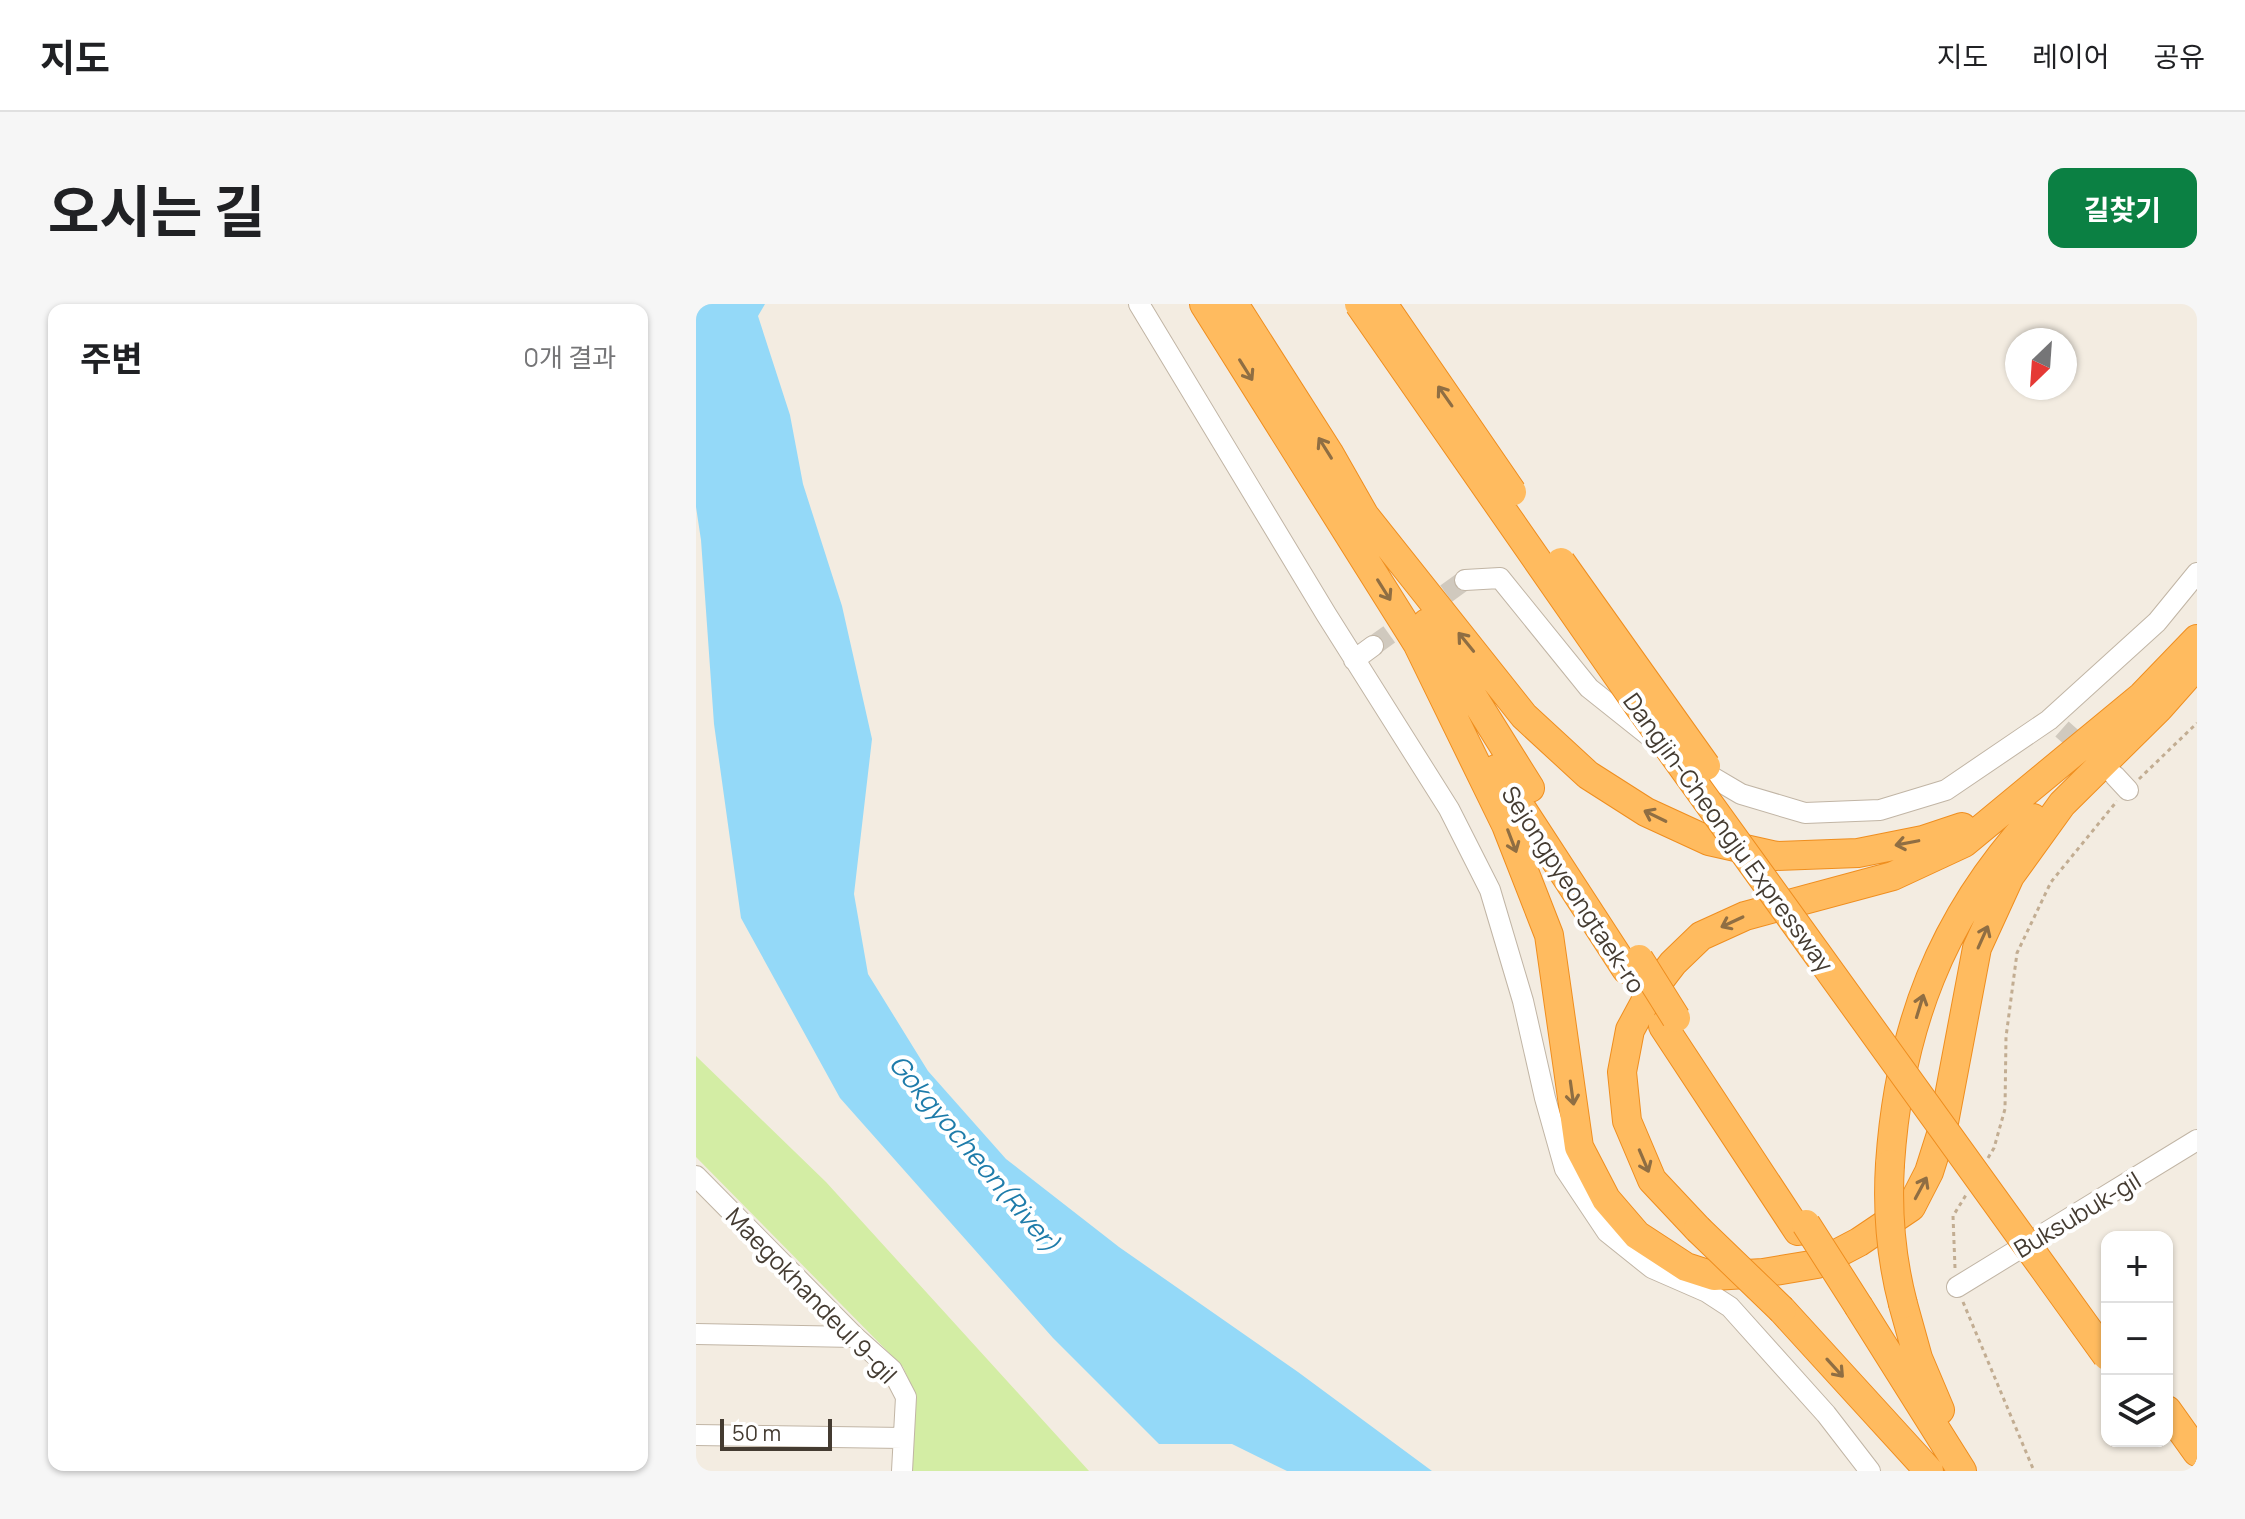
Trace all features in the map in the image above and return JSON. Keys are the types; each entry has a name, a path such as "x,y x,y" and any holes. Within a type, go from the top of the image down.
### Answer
{"highway":[{"name":"Sejongpyeongtaek-ro","path":"1204,304 1418,645 1633,964"},
{"name":"Sejongpyeongtaek-ro","path":"1234,304 1329,453 1433,634 1633,964 1854,1309 1962,1471"},
{"name":"Dangjin-Cheongju Expressway","path":"1359,304 1640,708 2101,1348"},
{"name":"Dangjin-Cheongju Expressway","path":"1383,304 1779,870 2101,1318"},
{"path":"1365,516 1524,716 1588,775 1646,812 1709,841 1776,856 1858,853 1923,840 1973,823 2051,772"},
{"path":"1929,1471 1782,1310 1652,1180 1627,1121 1622,1072 1630,1030 1665,973 1701,936 1745,916 1893,876 1964,843 2142,696 2197,639"},
{"path":"1418,645 1506,825 1549,935 1579,1147 1606,1199 1637,1235 1686,1267 1714,1276 1763,1273 1817,1264 1859,1242 1911,1207 1929,1172 1943,1128 1977,948 2010,876 2062,804 2159,708 2197,665"},
{"path":"1971,1471 1944,1421 1918,1358 1893,1265 1888,1199 1902,1064 1928,977 1961,914 2000,853 2053,797 2159,708"},
{"name":"Sejongpyeongtaek-ro","path":"1854,1309 1948,1471"},
{"path":"2173,1418 2197,1452"},
{"path":"2173,1447 2190,1471"}],"street":[{"path":"1139,304 1354,660 1449,809 1490,890 1523,1001 1565,1169 1607,1232 1652,1268 1707,1292 1730,1307 1826,1414 1870,1471"},
{"path":"1465,580 1500,578 1589,688 1672,754 1741,794 1805,813 1880,810 1946,790 2056,724 2157,622 2197,573"},
{"path":"1354,660 1373,646"},
{"name":"Buksubuk-gil","path":"1957,1287 2197,1140"},
{"name":"Maegokhandeul 9-gil","path":"696,1176 855,1337 892,1370 906,1397 902,1471"},
{"path":"696,1334 855,1337"},
{"path":"696,1435 903,1438"}],"path":[{"path":"1986,1162 1994,1148 2005,1109 2006,1037 2017,953 2051,882 2122,783 2197,723"},
{"path":"1970,1189 1953,1216 1957,1287 2034,1471"}],"green space":[{"path":"696,1056 826,1182 1089,1471 912,1471 915,1394 903,1367 696,1157"}],"water":[{"name":"Gokgyocheon(River)","path":"696,304 765,304 758,316 790,415 803,484 842,606 872,739 854,894 868,974 928,1071 1006,1159 1119,1247 1298,1372 1432,1471 1287,1471 1232,1444 1159,1444 1053,1338 840,1098 741,918 714,724 696,507"}],"tunnel":[{"path":"1373,646 1465,580"},
{"path":"2062,729 2089,753"}]}
